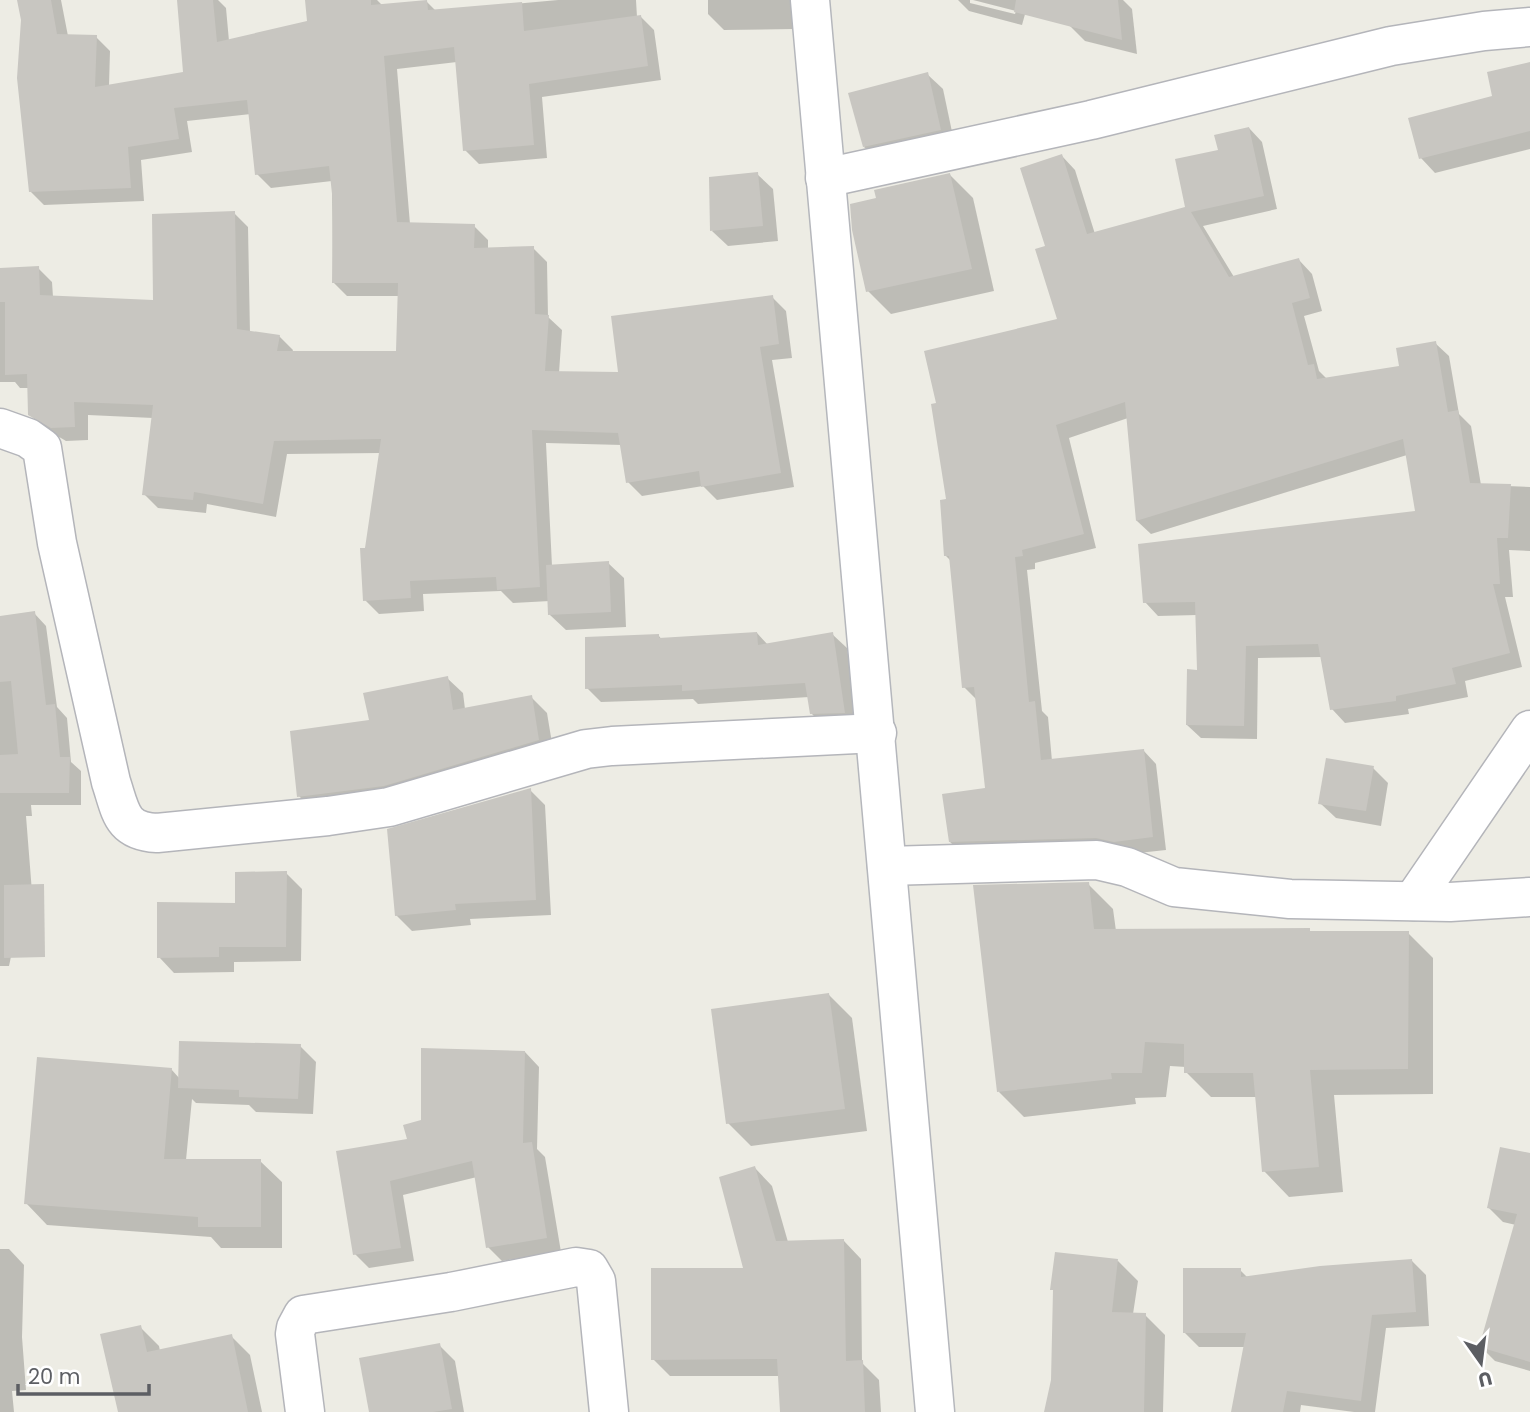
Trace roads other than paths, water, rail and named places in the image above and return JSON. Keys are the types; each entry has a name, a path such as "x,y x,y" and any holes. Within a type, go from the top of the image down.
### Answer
{"street":[{"path":"810,0 877,733 935,1412"},
{"path":"825,178 1091,120 1391,46 1483,31 1530,27"},
{"path":"0,428 28,438 43,449 57,542 111,782 123,818 137,831 157,833 328,816 389,807 586,749 877,733"},
{"path":"1413,901 1530,730"},
{"path":"887,866 1097,860 1127,867 1159,882 1188,889 1290,899 1450,902 1530,897"},
{"path":"305,1412 295,1334 303,1315 451,1292 585,1267 591,1271 596,1281 609,1412"}]}
